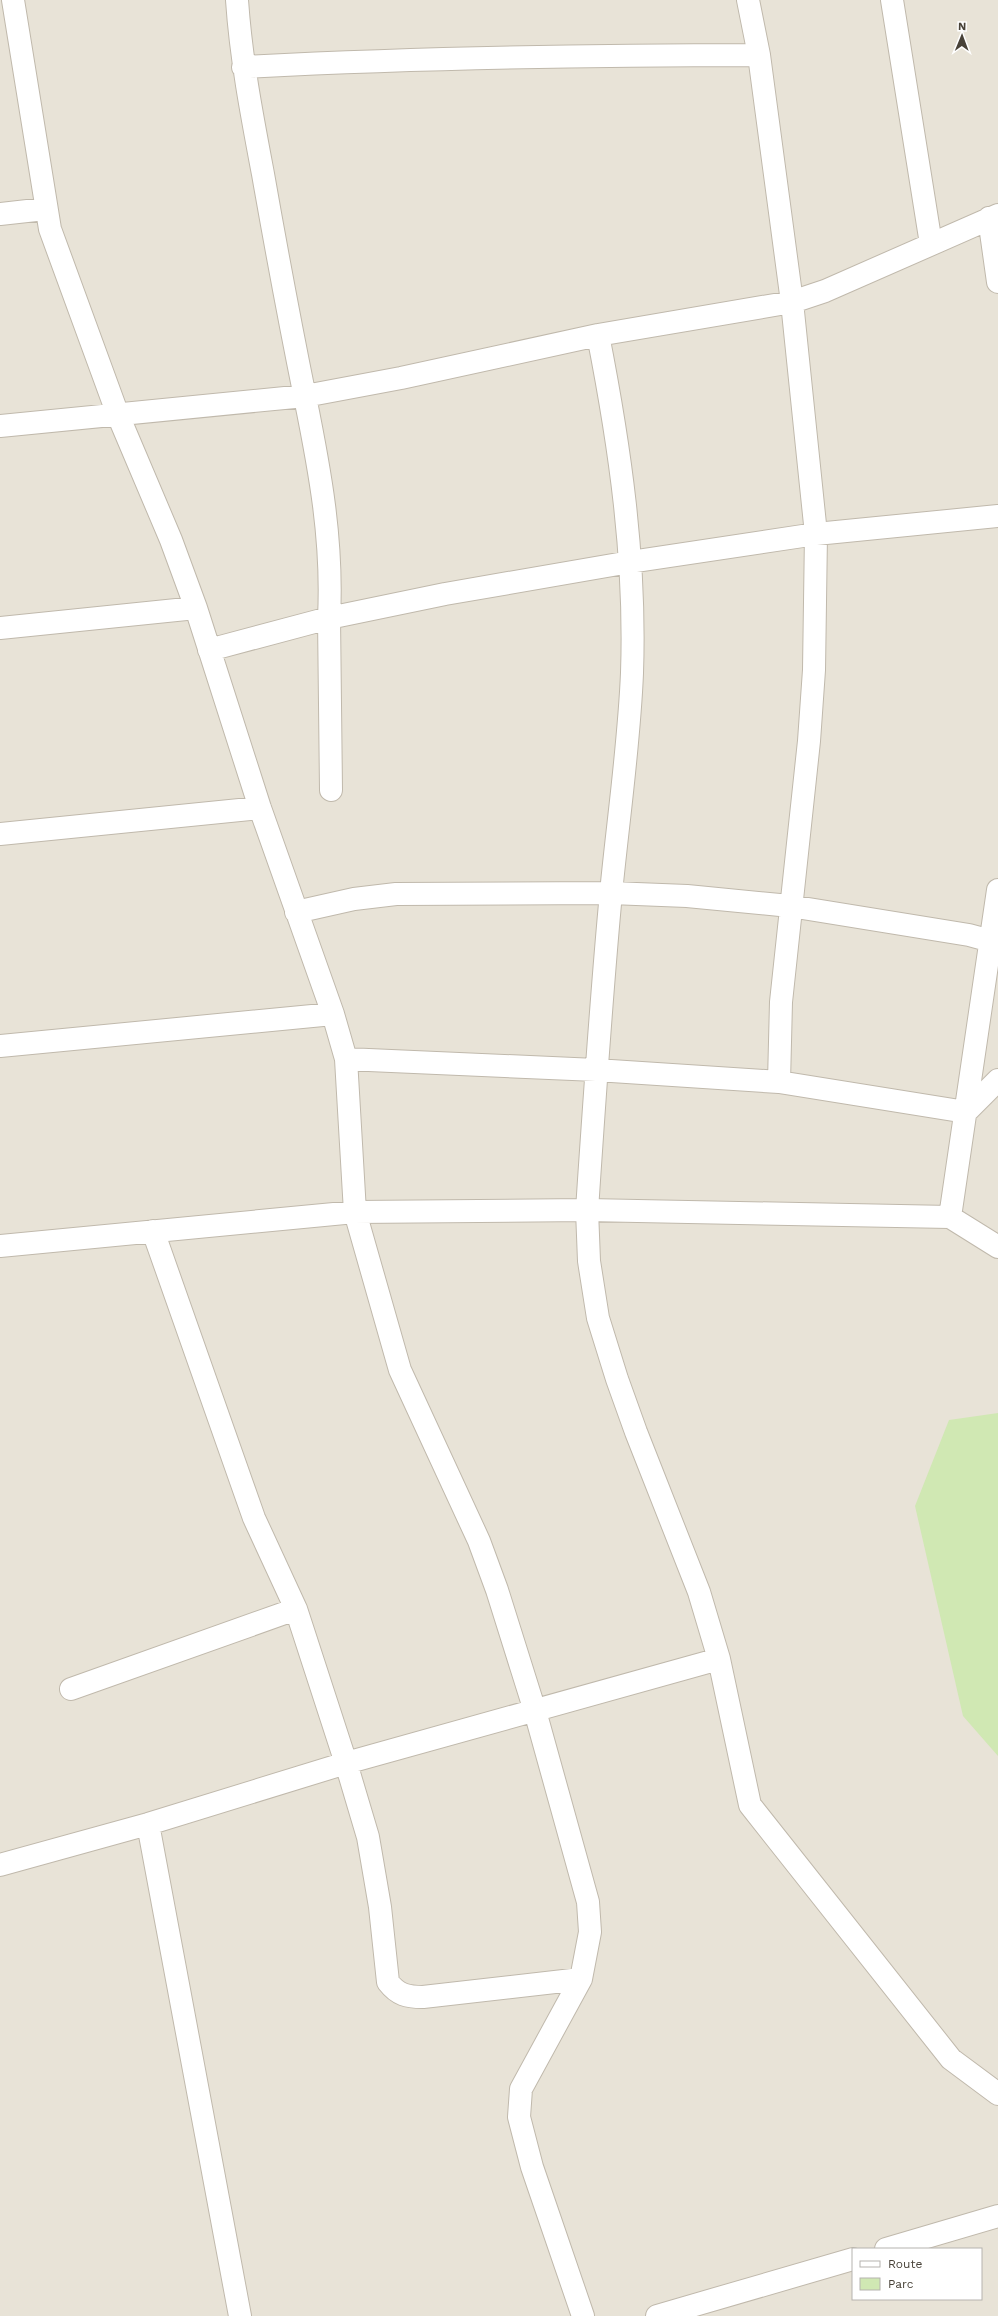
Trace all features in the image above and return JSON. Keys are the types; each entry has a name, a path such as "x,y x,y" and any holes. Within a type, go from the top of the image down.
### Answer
{"street":[{"path":"237,0 243,67 305,396 318,456 328,532 331,589 329,618 331,790"},
{"path":"748,0 759,55 792,302 816,534 814,678 809,741 790,906 781,1002 779,1082"},
{"path":"892,0 931,244"},
{"path":"9,4 45,209 64,271 118,415 171,540 196,608 260,808 296,912 316,962 333,1014 346,1059 355,1212 400,1370 479,1541 497,1590 535,1711 588,1902 590,1932 581,1979 521,2089 518,2117 532,2168 583,2316"},
{"path":"243,67 375,60 495,57 759,55"},
{"path":"0,214 45,209"},
{"path":"0,426 305,396 401,378 598,335 792,302 825,291 993,217 998,282"},
{"path":"598,335 621,459 630,562 632,673 596,1070 587,1210 589,1261 598,1318 631,1419 700,1592 719,1659 750,1805 951,2059 998,2094"},
{"path":"209,650 329,618 445,594 630,562 816,534 998,516"},
{"path":"0,628 196,608"},
{"path":"0,834 260,808"},
{"path":"950,1217 995,941 998,890"},
{"path":"296,912 354,899 396,894 611,893 687,896 790,906 995,941"},
{"path":"0,1046 333,1014"},
{"path":"346,1059 596,1070 779,1082 966,1112"},
{"path":"966,1112 998,1080"},
{"path":"0,1246 355,1212 587,1210 950,1217 998,1247"},
{"path":"153,1231 254,1518 296,1609 346,1763 368,1837 380,1907 388,1982 395,1991 408,1997 423,1997 581,1979"},
{"path":"71,1689 296,1609"},
{"path":"0,1865 148,1824 346,1763 719,1659"},
{"path":"148,1824 240,2316"},
{"path":"889,2248 998,2216"},
{"path":"656,2316 852,2259"}],"shaded area":[{"path":"0,0 998,0 998,2316 0,2316"}],"green space":[{"path":"998,1413 998,1756 963,1716 915,1506 949,1420"}]}
